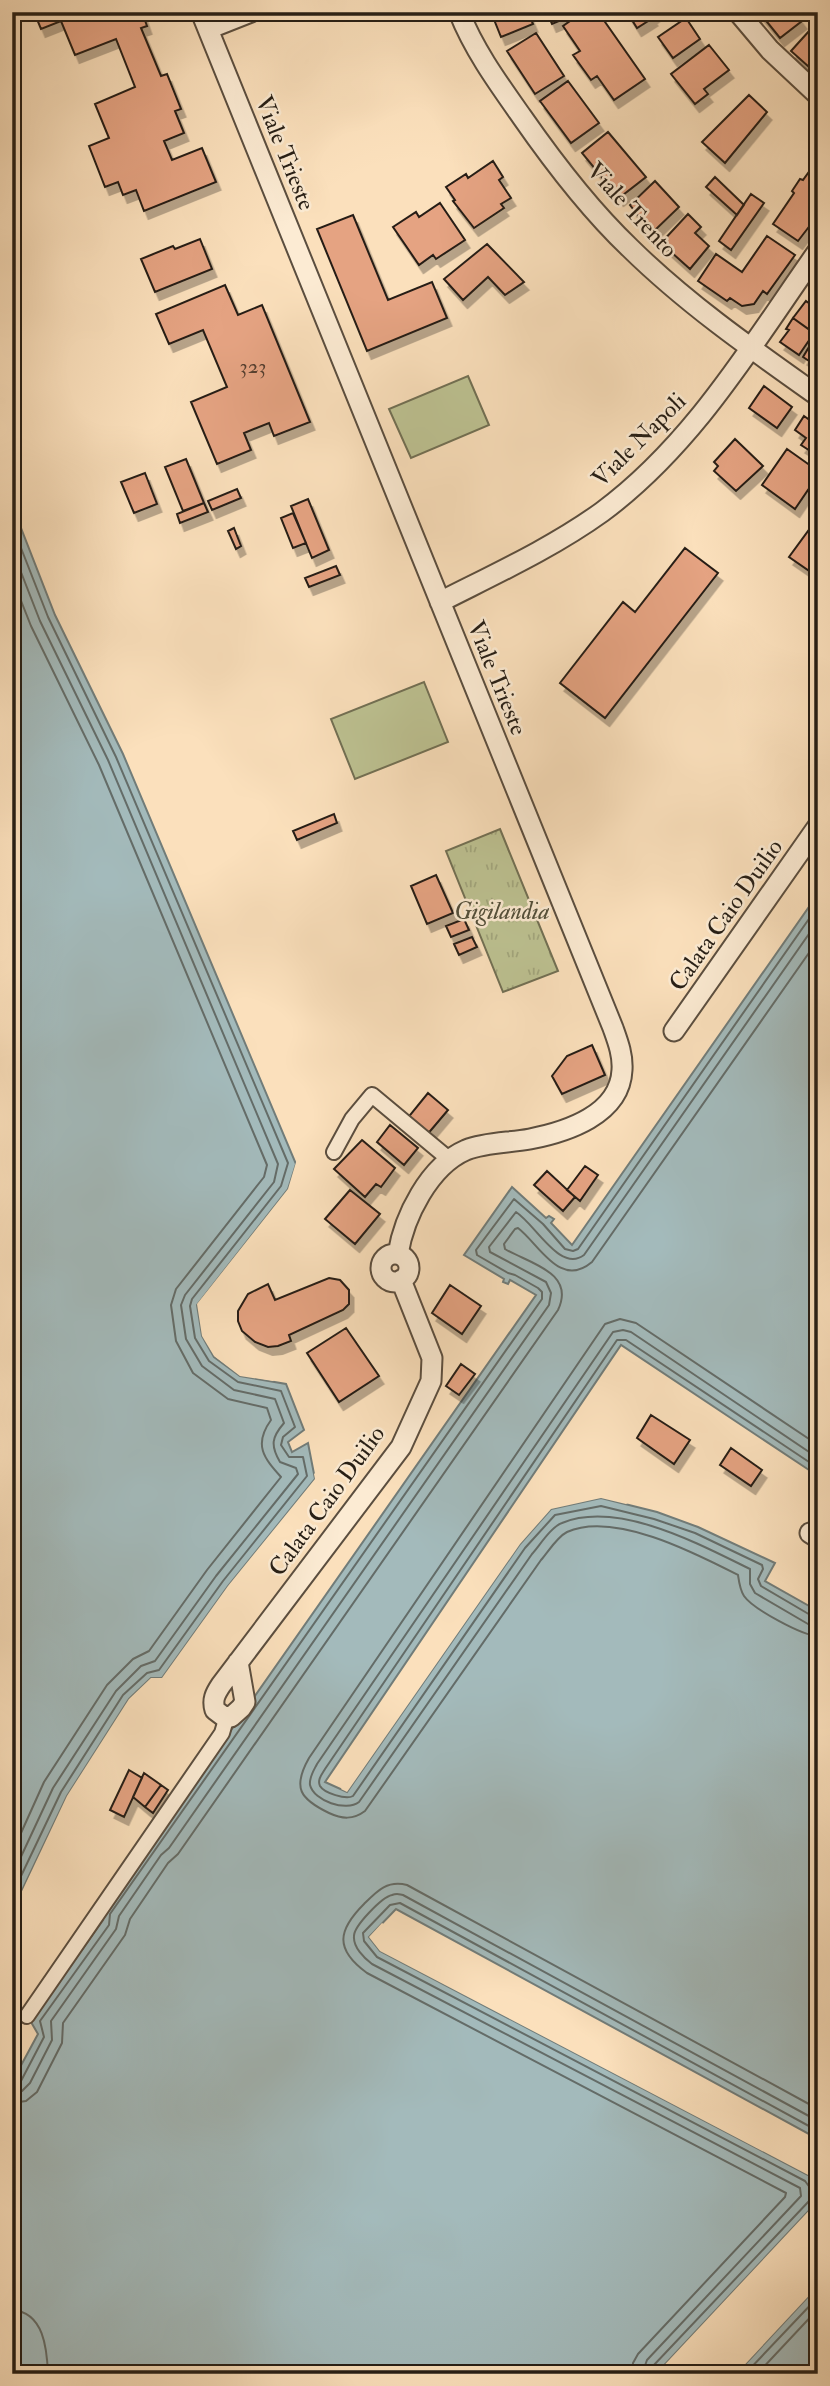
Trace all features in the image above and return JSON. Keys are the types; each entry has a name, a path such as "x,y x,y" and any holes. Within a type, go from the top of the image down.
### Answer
{"street":[{"path":"204,21 251,12"},
{"name":"Viale Trento","path":"459,12 480,55 504,91 585,200 629,247 728,332 818,396"},
{"path":"738,12 770,50 818,95"},
{"name":"Viale Trieste","path":"204,21 621,1053 622,1073 616,1090 606,1105 586,1121 559,1133 481,1146 464,1151 450,1160 415,1202 401,1235 398,1254 386,1258 382,1271 391,1281 401,1280"},
{"name":"Viale Napoli","path":"440,602 565,538 630,489 677,445 715,398 818,251"},
{"name":"Calata Caio Duilio","path":"674,1031 818,826"},
{"path":"334,1152 352,1119 372,1095 450,1160"},
{"name":"Calata Caio Duilio","path":"227,1716 215,1710 213,1702 216,1692 401,1447 431,1381 432,1358 401,1280"},
{"path":"27,2016 222,1733 227,1716 236,1713 244,1702 238,1662"}],"green space":[{"path":"468,376 489,425 411,458 389,409"},
{"path":"424,682 448,742 355,779 331,719"},
{"name":"Gigilandia","path":"500,829 558,971 503,992 446,851"}],"water":[{"path":"12,505 55,615 123,754 296,1164 288,1189 197,1305 202,1336 214,1357 240,1376 286,1384 304,1430 288,1442 292,1452 308,1443 315,1479 228,1586 162,1678 151,1678 129,1699 67,1796 17,1901 20,1922 12,1936"},
{"path":"818,894 818,1476 621,1345 325,1782 347,1792 520,1544 551,1509 601,1498 657,1512 698,1527 775,1563 765,1581 818,1611 818,2139 396,1909 369,1937 380,1951 812,2177 818,2191 818,2201 656,2374 22,2374 12,2319 12,2082 38,2034 31,2022 103,1920 100,1917 536,1295 510,1280 508,1284 503,1282 504,1279 464,1255 512,1187 546,1218 549,1216 554,1219 551,1223 572,1245"},
{"path":"818,2286 818,2374 736,2374"}],"pier":[{"path":"297,1159 299,1165 291,1191 201,1305 205,1335 216,1354 242,1372 276,1379 273,1381 240,1376 214,1356 202,1336 197,1304 288,1189"},
{"path":"317,1471 318,1481 231,1588 165,1680 152,1681 132,1701 70,1797 21,1902 24,1922 12,1940 20,1922 17,1902 67,1796 129,1699 151,1678 162,1678 228,1586 315,1479 314,1474"},
{"path":"601,1495 630,1502 626,1504 601,1498 551,1509 520,1544 347,1792 341,1789 343,1786 346,1788 517,1541 549,1506"},
{"path":"382,1923 385,1925 373,1937 382,1948 814,2174 818,2181 818,2191 812,2177 380,1951 369,1937"},
{"path":"818,2201 818,2206 661,2374 656,2374"},
{"path":"818,2283 736,2374 732,2374"}],"building":[{"path":"34,12 142,12 147,26 141,28 161,76 167,74 181,109 175,111 184,133 164,141 172,160 202,148 216,182 144,211 136,190 123,195 118,182 105,187 89,146 109,138 95,104 135,87 116,39 75,55 61,21 41,29"},
{"path":"491,12 528,12 533,24 501,37"},
{"path":"547,12 580,12 552,24"},
{"path":"583,12 598,12 645,79 614,100 597,76 591,80 573,55 580,51 563,26"},
{"path":"627,12 657,12 653,18 637,28"},
{"path":"759,12 795,12 802,21 780,38"},
{"path":"686,18 700,39 673,58 658,37"},
{"path":"810,30 818,37 818,75 791,51"},
{"path":"536,33 564,76 535,94 507,51"},
{"path":"709,45 729,70 704,89 708,94 695,104 671,74"},
{"path":"568,81 599,123 571,143 540,101"},
{"path":"749,95 767,112 725,163 702,142"},
{"path":"608,132 646,177 619,198 582,153"},
{"path":"818,159 818,215 798,241 773,224 800,179 803,180"},
{"path":"493,161 503,177 499,180 511,198 501,204 504,208 474,228 453,201 455,200 446,187 466,174 468,178"},
{"path":"715,177 744,205 737,215 706,187"},
{"path":"655,181 679,207 652,233 630,205"},
{"path":"751,194 764,203 731,250 719,241"},
{"path":"440,203 465,240 436,259 433,255 419,265 393,227 416,212 419,217"},
{"path":"688,214 701,227 695,233 709,246 690,269 661,243"},
{"path":"353,215 388,300 432,282 447,318 367,351 317,229"},
{"path":"767,236 795,255 767,294 763,291 754,304 742,306 730,298 727,301 698,281 716,254 742,272"},
{"path":"200,239 212,269 155,292 141,259"},
{"path":"487,244 524,282 505,295 488,277 463,300 444,279"},
{"path":"225,285 238,315 262,305 310,422 274,436 269,423 244,433 251,450 217,464 191,402 227,387 203,330 169,344 156,314"},
{"path":"806,301 818,310 818,336 793,318"},
{"path":"793,318 814,333 799,355 780,342 789,330 786,329"},
{"path":"809,347 818,353 818,367 803,357"},
{"path":"764,386 792,407 777,428 749,408"},
{"path":"804,416 818,426 818,456 801,445 806,438 795,430"},
{"path":"735,439 763,466 736,491 714,471 718,466 714,462"},
{"path":"787,449 818,471 818,482 811,492 808,490 795,509 762,485"},
{"path":"186,459 204,503 183,511 165,467"},
{"path":"145,473 157,504 134,513 121,482"},
{"path":"237,489 241,498 212,510 208,501"},
{"path":"308,499 329,550 312,558 291,506"},
{"path":"204,503 208,512 180,523 177,514"},
{"path":"293,513 306,543 293,548 281,518"},
{"path":"811,527 818,532 818,577 789,557"},
{"path":"234,528 241,546 236,549 228,531"},
{"path":"685,548 718,573 605,718 560,683 623,602 635,612"},
{"path":"336,566 340,575 309,587 305,578"},
{"path":"334,814 337,823 297,840 293,831"},
{"path":"436,875 453,913 427,924 411,886"},
{"path":"464,919 469,930 451,937 446,926"},
{"path":"472,937 477,947 459,955 454,944"},
{"path":"592,1045 605,1075 562,1094 552,1076 567,1056"},
{"path":"428,1093 448,1110 426,1136 406,1120"},
{"path":"390,1125 418,1148 404,1165 377,1142"},
{"path":"362,1140 395,1168 381,1187 376,1184 365,1197 334,1169"},
{"path":"585,1166 598,1175 580,1201 567,1190"},
{"path":"547,1171 575,1197 563,1211 534,1185"},
{"path":"350,1190 380,1214 355,1244 325,1219"},
{"path":"329,1278 340,1280 349,1290 349,1304 343,1310 289,1335 291,1341 278,1346 268,1347 255,1342 242,1331 238,1311 248,1294 268,1284 275,1300"},
{"path":"450,1285 481,1306 462,1334 432,1313"},
{"path":"346,1328 379,1376 339,1402 307,1353"},
{"path":"461,1364 475,1374 459,1395 446,1386"},
{"path":"651,1415 690,1440 674,1464 637,1438"},
{"path":"731,1448 762,1470 751,1486 720,1465"},
{"path":"129,1770 142,1778 124,1817 110,1810"},
{"path":"144,1773 161,1785 145,1807 133,1797"},
{"path":"161,1785 168,1790 153,1813 145,1807"}]}
